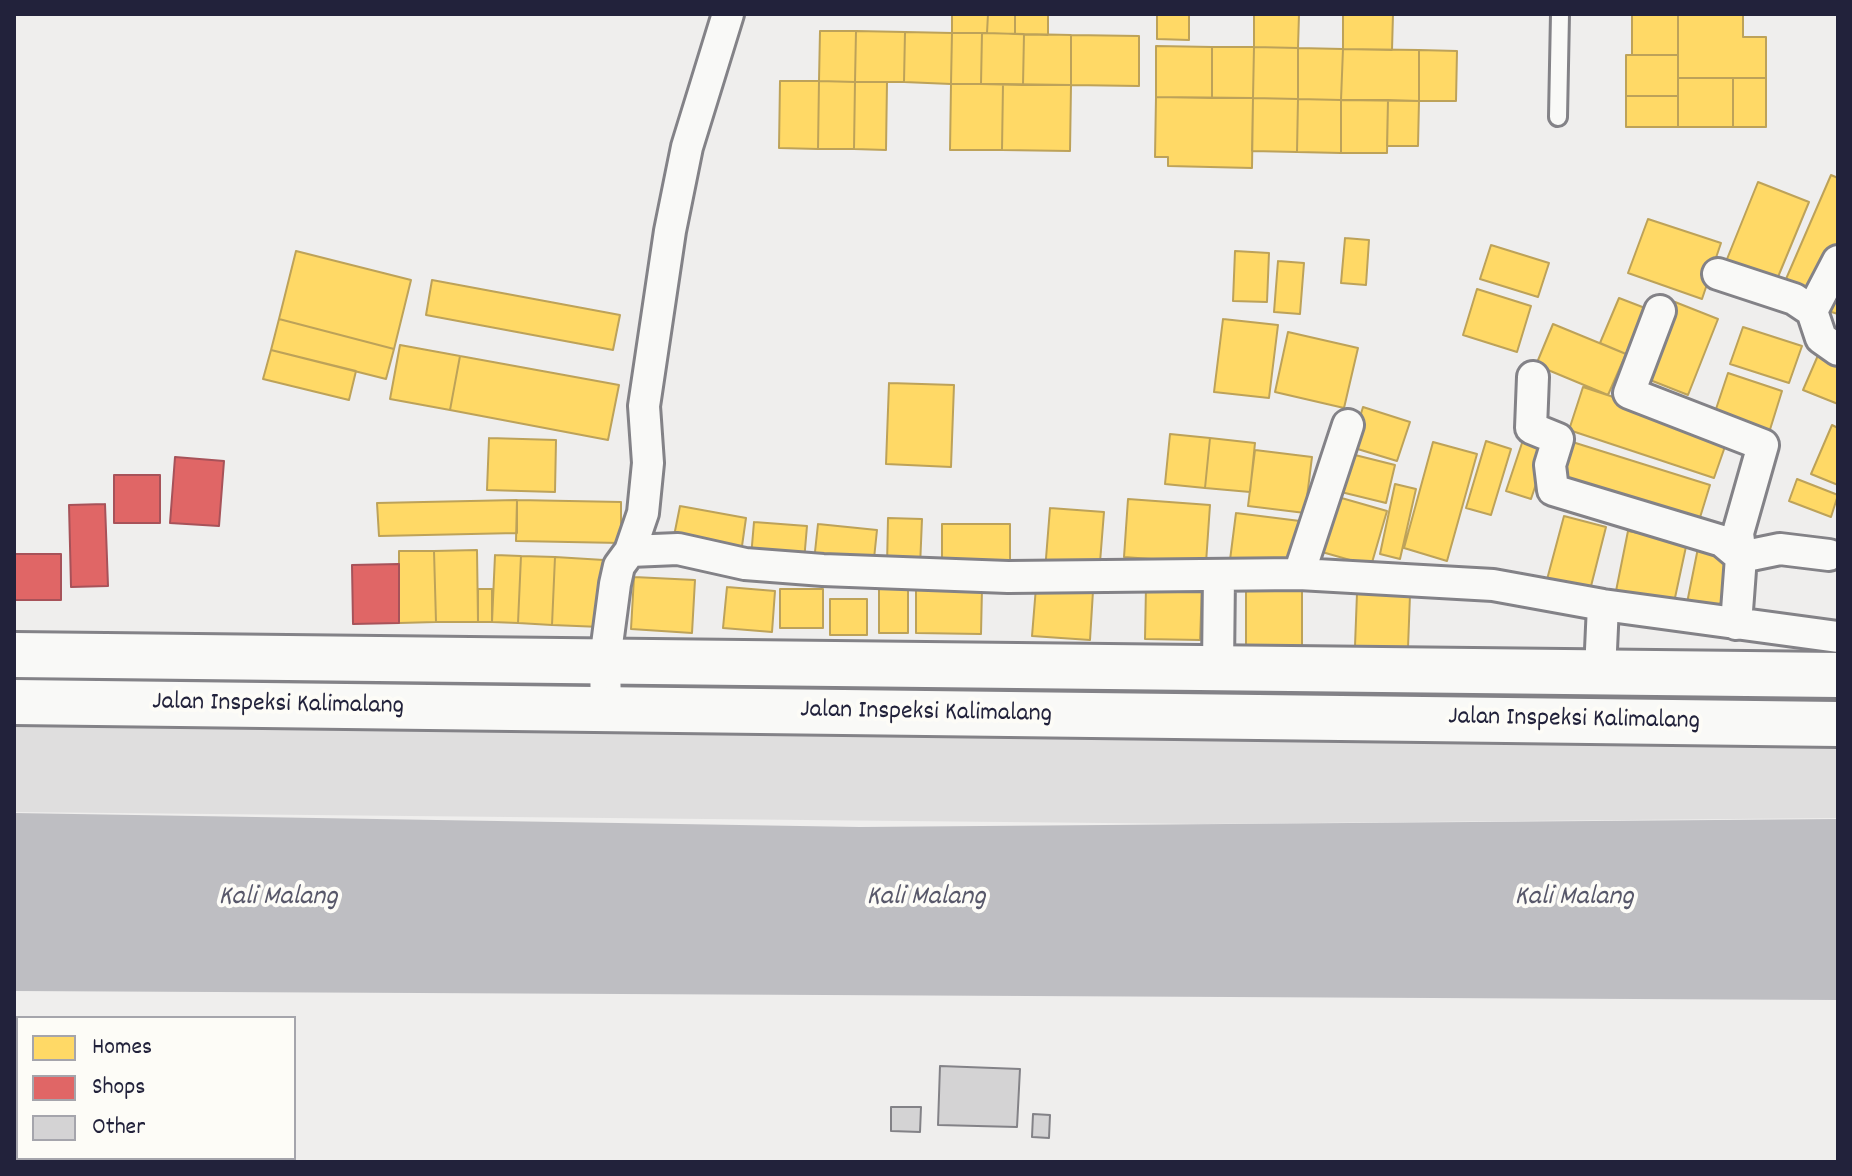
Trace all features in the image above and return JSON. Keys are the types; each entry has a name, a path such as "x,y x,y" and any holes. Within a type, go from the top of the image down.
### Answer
{"main road":[{"name":"Jalan Inspeksi Kalimalang","path":"14,655 1838,675"},
{"name":"Jalan Inspeksi Kalimalang","path":"14,702 1838,724"}],"street":[{"path":"606,710 605,660 611,607 619,566 630,551 643,513 648,463 644,406 670,231 687,147 728,14"},
{"path":"1812,311 1838,261"},
{"path":"1718,274 1794,299 1812,311 1821,338 1838,350"},
{"path":"1660,311 1629,393 1763,445 1738,533 1741,557 1736,624"},
{"path":"1533,377 1531,428 1558,439 1550,465 1553,490 1722,541 1741,557"},
{"path":"1299,574 1348,425"},
{"path":"630,551 678,549 745,564 823,570 1008,577 1299,574 1493,585 1603,605 1838,637"},
{"path":"1741,557 1780,549 1829,555"},
{"path":"1218,667 1219,575"},
{"path":"1600,672 1603,605"}],"lane":[{"path":"1558,117 1560,14"}],"shaded area":[{"path":"14,702 1838,724 1838,818 1203,824 14,812"}],"water":[{"name":"Kali Malang","path":"14,813 860,827 1838,819 1838,1000 14,991"}],"building: Homes":[{"path":"952,14 988,14 987,33 952,33"},
{"path":"988,14 1015,14 1015,34 987,33"},
{"path":"1015,14 1048,14 1048,35 1015,34"},
{"path":"1157,14 1189,14 1189,40 1157,39"},
{"path":"1254,14 1299,14 1298,48 1254,47"},
{"path":"1343,14 1393,14 1392,50 1343,49"},
{"path":"1632,14 1678,14 1678,55 1632,55"},
{"path":"1678,14 1743,14 1743,37 1766,37 1766,78 1678,78"},
{"path":"820,31 856,31 855,82 819,81"},
{"path":"856,31 905,32 904,82 855,82"},
{"path":"905,32 952,33 951,84 904,82"},
{"path":"952,33 982,33 981,84 951,84"},
{"path":"982,33 1024,34 1023,85 981,84"},
{"path":"1024,34 1071,35 1071,85 1023,85"},
{"path":"1071,35 1139,36 1139,86 1071,85"},
{"path":"1156,46 1212,47 1212,98 1156,97"},
{"path":"1212,47 1254,47 1253,98 1212,98"},
{"path":"1254,47 1298,48 1298,99 1253,98"},
{"path":"1298,48 1343,49 1341,100 1298,99"},
{"path":"1343,49 1419,50 1419,101 1341,100"},
{"path":"1419,50 1457,51 1456,101 1419,101"},
{"path":"1626,55 1678,55 1678,96 1626,96"},
{"path":"1678,78 1733,78 1733,127 1678,127"},
{"path":"1733,78 1766,78 1766,127 1733,127"},
{"path":"780,81 819,81 818,149 779,148"},
{"path":"819,81 855,82 854,149 818,149"},
{"path":"855,82 887,82 886,150 854,149"},
{"path":"951,84 1003,84 1002,150 950,150"},
{"path":"1003,84 1071,85 1070,151 1002,150"},
{"path":"1626,96 1678,96 1678,127 1626,127"},
{"path":"1156,97 1253,98 1252,168 1168,166 1168,157 1155,157"},
{"path":"1253,98 1298,99 1297,152 1252,151"},
{"path":"1298,99 1341,100 1341,153 1297,152"},
{"path":"1341,100 1388,100 1387,153 1341,153"},
{"path":"1388,100 1419,101 1418,146 1387,146"},
{"path":"1831,175 1838,178 1838,242 1816,292 1786,279"},
{"path":"1758,182 1809,202 1773,289 1723,269"},
{"path":"1648,219 1721,243 1702,299 1628,273"},
{"path":"1345,238 1369,240 1366,285 1341,283"},
{"path":"1491,245 1549,263 1538,297 1480,279"},
{"path":"296,251 411,280 394,349 279,319"},
{"path":"1235,251 1269,253 1267,302 1233,301"},
{"path":"1278,261 1304,263 1300,314 1274,312"},
{"path":"432,280 620,315 613,350 426,315"},
{"path":"1838,282 1838,314 1828,311"},
{"path":"1477,289 1531,306 1517,352 1463,335"},
{"path":"1619,298 1645,308 1626,354 1600,343"},
{"path":"1675,302 1718,319 1688,395 1645,378"},
{"path":"279,319 394,349 386,379 271,350"},
{"path":"1223,319 1278,325 1269,398 1214,392"},
{"path":"1553,324 1626,354 1608,395 1536,365"},
{"path":"1743,327 1802,346 1789,383 1730,364"},
{"path":"1288,332 1358,348 1344,408 1275,392"},
{"path":"400,345 460,356 450,410 390,399"},
{"path":"271,350 356,371 349,400 263,379"},
{"path":"1819,353 1838,362 1838,404 1803,390"},
{"path":"460,356 619,385 608,440 450,410"},
{"path":"1728,373 1782,391 1768,436 1713,418"},
{"path":"889,383 954,385 951,467 886,464"},
{"path":"1583,387 1729,435 1714,478 1569,430"},
{"path":"1363,407 1410,422 1397,461 1351,447"},
{"path":"1832,425 1838,428 1838,485 1811,474"},
{"path":"1170,434 1210,438 1205,488 1165,484"},
{"path":"1524,437 1549,445 1531,499 1506,491"},
{"path":"489,438 556,440 555,492 487,490"},
{"path":"1210,438 1255,443 1250,492 1205,488"},
{"path":"1566,440 1710,485 1698,524 1554,479"},
{"path":"1486,441 1511,449 1491,515 1466,508"},
{"path":"1433,442 1477,454 1447,561 1404,548"},
{"path":"1255,450 1312,457 1305,513 1248,506"},
{"path":"1351,454 1395,465 1386,503 1341,492"},
{"path":"1797,479 1838,495 1831,517 1789,501"},
{"path":"1395,484 1416,489 1400,559 1380,554"},
{"path":"1338,497 1387,511 1371,566 1322,552"},
{"path":"1128,499 1210,505 1206,563 1124,557"},
{"path":"517,500 517,533 379,536 377,503"},
{"path":"517,500 621,502 621,543 516,541"},
{"path":"680,506 746,518 741,553 673,541"},
{"path":"1050,508 1104,512 1099,575 1045,571"},
{"path":"1236,513 1300,521 1294,568 1230,560"},
{"path":"1564,516 1606,527 1588,598 1545,587"},
{"path":"888,518 922,519 920,567 887,566"},
{"path":"754,522 807,526 804,561 751,557"},
{"path":"818,524 877,530 873,568 814,561"},
{"path":"942,524 1010,524 1010,568 942,568"},
{"path":"1628,531 1687,542 1673,607 1615,596"},
{"path":"1698,548 1732,554 1721,615 1686,608"},
{"path":"477,550 478,622 436,622 434,551"},
{"path":"399,551 434,551 436,622 399,623"},
{"path":"495,555 521,556 518,623 492,622"},
{"path":"521,556 555,557 552,625 518,623"},
{"path":"555,557 604,560 601,627 552,625"},
{"path":"634,577 695,580 692,633 631,629"},
{"path":"879,586 908,586 908,633 879,633"},
{"path":"1146,586 1202,587 1200,640 1145,639"},
{"path":"727,587 775,591 772,632 723,628"},
{"path":"916,587 982,588 981,634 916,633"},
{"path":"1036,587 1093,591 1090,640 1032,636"},
{"path":"1246,587 1302,587 1302,648 1246,649"},
{"path":"478,589 492,589 492,622 478,622"},
{"path":"780,589 823,589 823,628 780,628"},
{"path":"1357,593 1410,595 1408,648 1355,646"},
{"path":"830,599 867,599 867,635 830,635"}],"building: Shops":[{"path":"175,457 224,461 219,526 170,523"},
{"path":"114,475 160,475 160,523 114,523"},
{"path":"105,504 108,586 71,587 69,505"},
{"path":"14,554 61,554 61,600 14,600"},
{"path":"399,564 399,623 353,624 352,565"}],"building: Other":[{"path":"940,1066 1020,1069 1017,1127 938,1125"},
{"path":"891,1107 921,1107 920,1132 891,1131"},
{"path":"1033,1114 1050,1115 1049,1138 1032,1137"}]}
